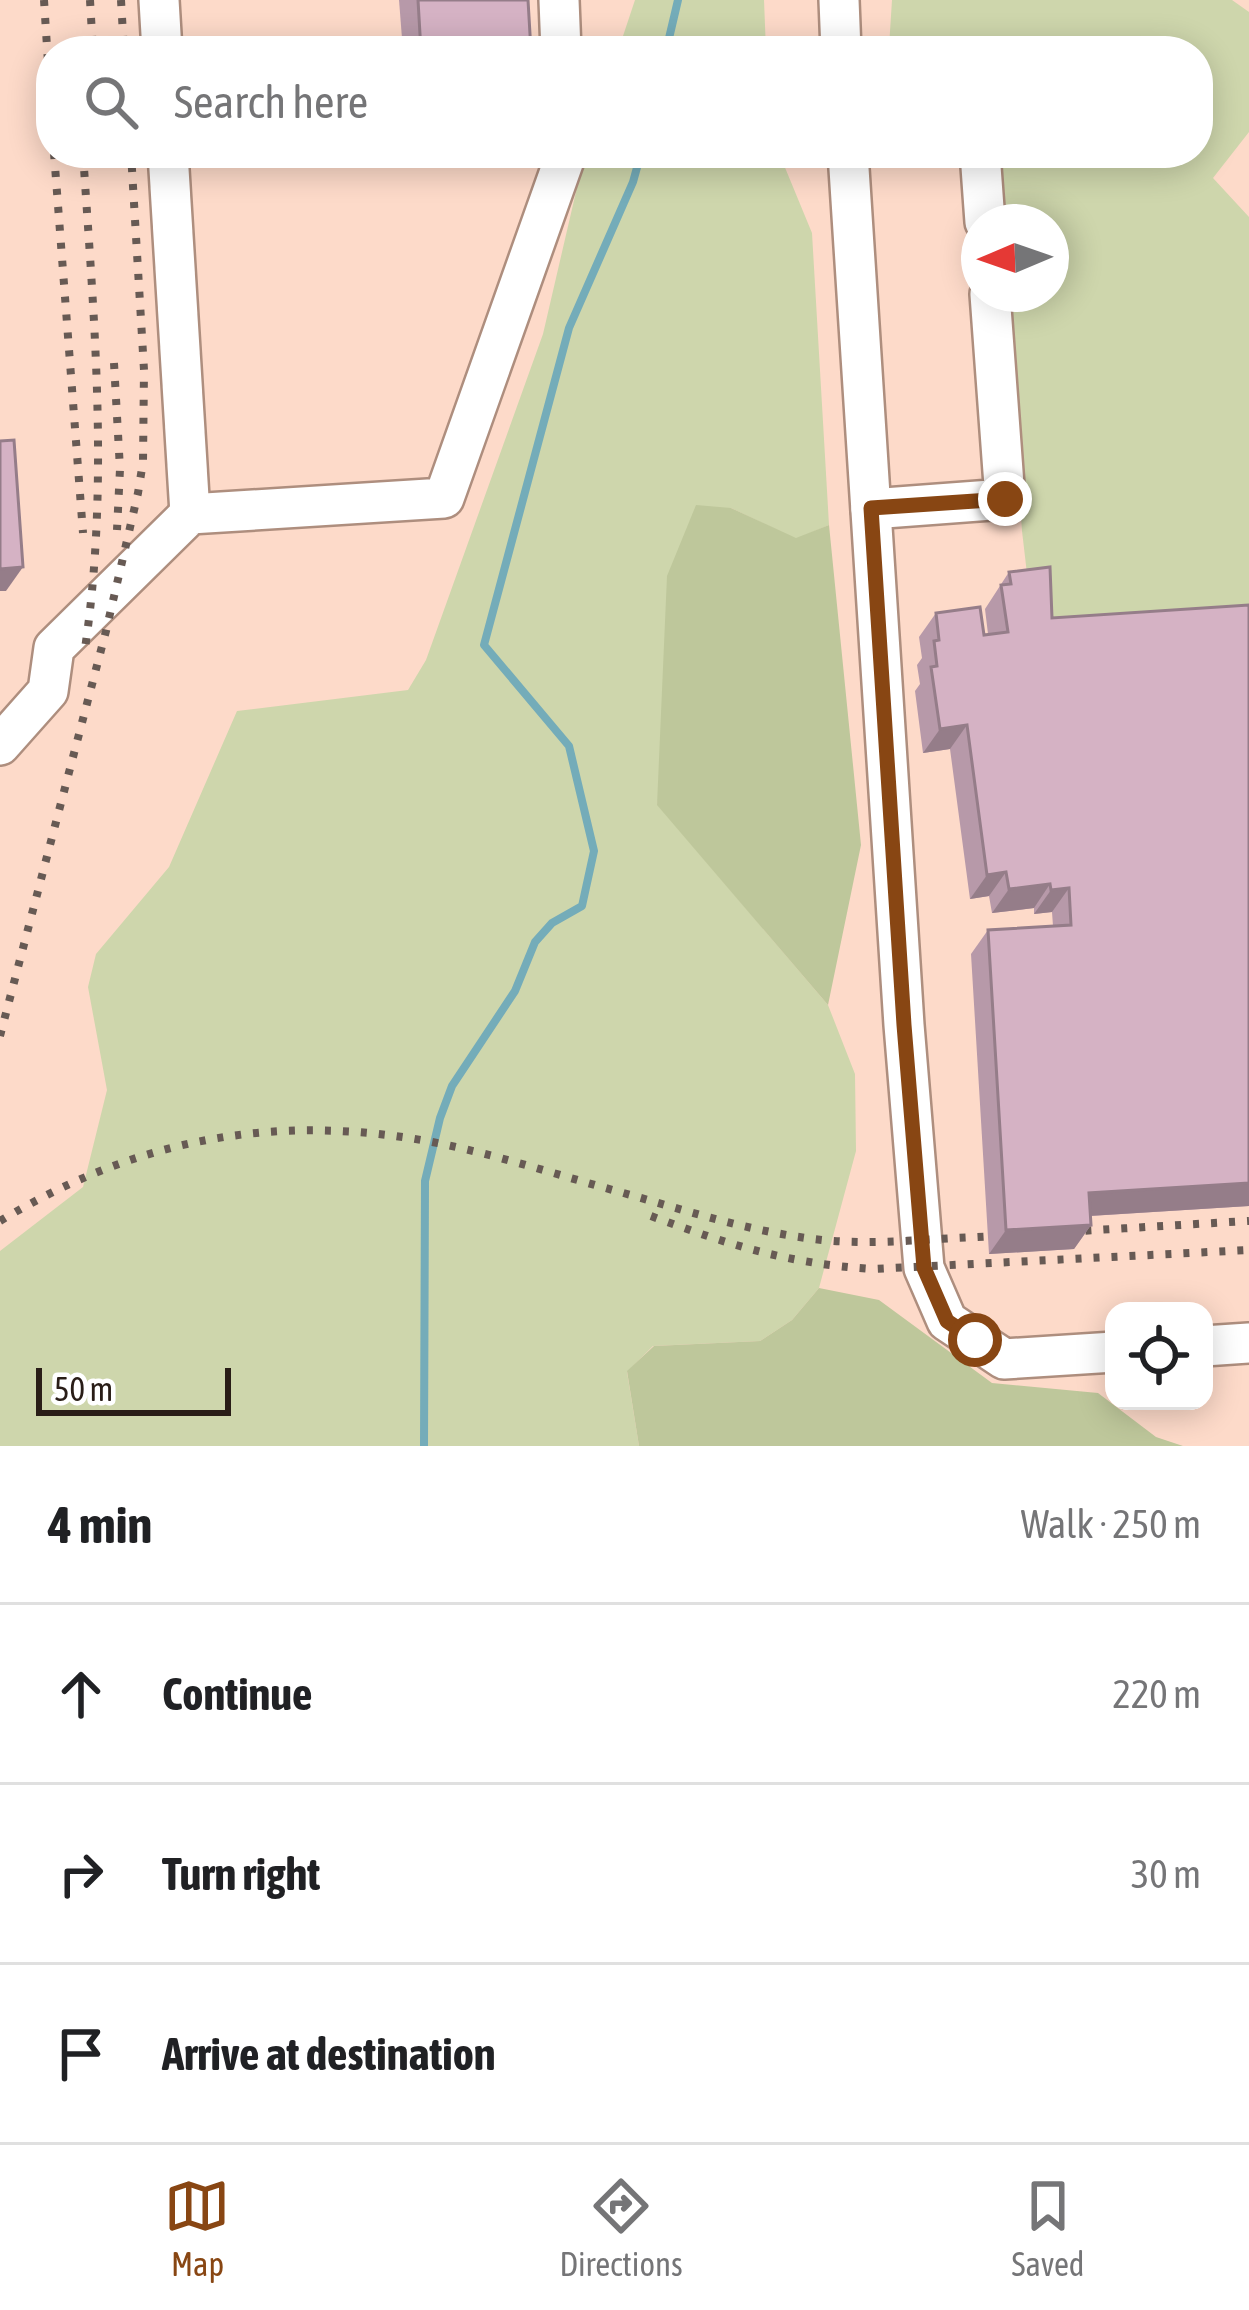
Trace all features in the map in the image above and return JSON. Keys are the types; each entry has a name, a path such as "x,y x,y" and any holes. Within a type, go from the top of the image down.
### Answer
{"lane":[{"path":"159,0 161,36"},
{"path":"560,0 561,36"},
{"path":"839,0 840,36"},
{"path":"169,168 190,514"},
{"path":"0,746 48,692 54,648 190,514 444,498 560,168"},
{"path":"849,168 924,1268 947,1321 1004,1359 1105,1353"},
{"path":"981,168 984,204"},
{"path":"871,508 1005,499 991,312"},
{"path":"1213,1345 1249,1342"}],"shaded area":[{"path":"0,0 1249,0 1249,1446 0,1446"}],"green space":[{"path":"635,0 764,0 765,36 623,36"},
{"path":"892,0 1232,0 1249,12 1249,132 1213,178 1249,217 1249,628 1035,642 1022,531 1007,312 1069,312 1069,204 1000,204 997,168 1213,168 1213,36 890,36"},
{"path":"582,168 785,168 812,233 829,525 796,539 731,508 657,804 828,1005 855,1074 856,1151 819,1288 792,1320 760,1341 653,1346 627,1372 639,1446 0,1446 0,1251 83,1187 107,1090 88,987 96,954 169,867 237,711 408,690 426,660 543,334"},
{"path":"696,505 731,508 796,538 829,525 861,845 828,1005 657,805 667,576"},
{"path":"819,1288 879,1300 992,1383 1098,1393 1105,1398 1105,1410 1120,1410 1156,1437 1183,1446 639,1446 627,1371 654,1346 760,1341 792,1320"}],"building":[{"path":"418,0 528,0 530,36 420,36"},
{"path":"14,440 23,567 0,569 0,441"},
{"path":"1050,567 1052,618 1249,605 1249,1183 1089,1193 1091,1225 1006,1230 988,930 1071,925 1069,888 1051,890 1050,884 1009,889 1006,872 987,875 967,725 940,729 931,667 937,666 936,613 980,607 984,635 1008,632 1001,585 1011,584 1009,572"}],"waterway":[{"path":"670,36 678,0"},
{"path":"424,1446 425,1181 440,1118 452,1086 515,991 535,942 552,923 582,906 594,851 569,746 484,645 569,328 637,168"}],"railway":[{"path":"44,0 46,36"},
{"path":"90,0 92,36"},
{"path":"121,0 123,36"},
{"path":"55,168 83,533"},
{"path":"84,168 98,467 84,655"},
{"path":"0,1036 106,631 143,462 144,370 132,168"},
{"path":"114,363 120,469 117,530"},
{"path":"0,1221 48,1194 146,1155 197,1142 300,1130 436,1143 740,1225 834,1241 1249,1221"},
{"path":"651,1216 760,1252 873,1269 1249,1250"}],"route":[{"path":"975,1340 947,1321 924,1268 871,508 1005,499"}]}
